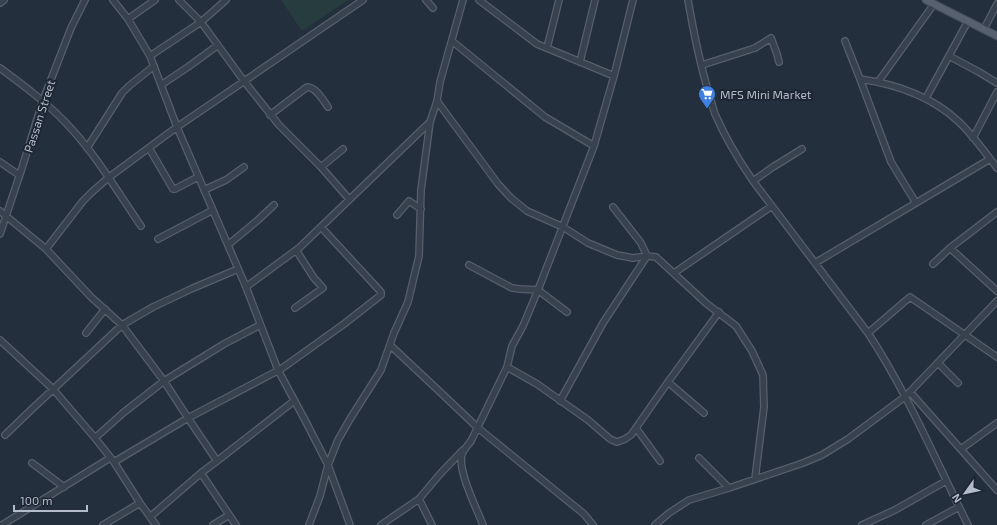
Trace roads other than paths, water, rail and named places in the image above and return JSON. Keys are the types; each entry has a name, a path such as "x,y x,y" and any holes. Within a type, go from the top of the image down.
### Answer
{"main road":[{"path":"926,0 997,36"}],"street":[{"path":"0,3 4,0"},
{"name":"Passan Street","path":"0,234 43,100 70,28 84,0"},
{"path":"113,0 128,19 150,56 177,127 246,287 278,370 328,465 350,525"},
{"path":"128,19 155,0"},
{"path":"179,0 201,22 270,115 321,167 349,199"},
{"path":"150,56 201,22 226,0"},
{"path":"46,249 83,201 108,178 244,80 363,0"},
{"path":"426,0 433,8"},
{"path":"309,525 320,496 328,465 338,440 381,370 408,302 420,256 421,190 430,122 463,0"},
{"path":"479,0 537,44 614,76"},
{"path":"546,48 559,0"},
{"path":"580,62 595,0"},
{"path":"381,525 419,499 440,474 472,441 507,367 512,346 523,326 538,290 594,146 614,76 633,0"},
{"path":"688,0 702,65 715,112 730,145 772,206 868,333 908,394 946,481 968,525"},
{"path":"878,82 934,4"},
{"path":"984,29 997,4"},
{"path":"926,98 968,21"},
{"path":"702,65 755,48 771,38 779,62"},
{"path":"452,41 545,117 594,146"},
{"path":"845,41 891,162 916,203"},
{"path":"161,84 188,67 218,45"},
{"path":"949,56 980,72 997,83"},
{"path":"87,148 122,93 154,66"},
{"path":"0,68 43,100 66,124 87,148 141,226"},
{"path":"860,79 897,87 926,98 958,121 997,168"},
{"path":"270,115 306,87 310,87 314,90 328,107"},
{"path":"973,138 997,92"},
{"path":"436,100 498,184 511,198 527,211 563,227 588,242 617,255 633,258 647,256 656,257 707,304 736,326 752,351 763,375 764,408 755,479"},
{"path":"246,287 296,250 430,122"},
{"path":"149,148 173,189 198,177"},
{"path":"321,167 343,149"},
{"path":"753,180 802,149"},
{"path":"815,263 990,159"},
{"path":"0,162 20,175"},
{"path":"204,190 226,180 244,167"},
{"path":"397,215 409,201 421,209"},
{"path":"228,245 274,205"},
{"path":"674,273 772,206"},
{"path":"613,207 641,243 647,256"},
{"path":"158,239 213,210"},
{"path":"0,211 46,249 91,297 122,325 164,381 217,461"},
{"path":"933,264 950,248 997,212"},
{"path":"2,525 112,460 281,369 381,295 381,292 321,227"},
{"path":"950,248 997,291"},
{"path":"295,308 323,288 314,278 296,250"},
{"path":"560,401 603,323 647,256"},
{"path":"469,265 512,288 520,290 538,290 567,312"},
{"path":"5,435 122,325 191,288 238,269"},
{"path":"868,333 910,297 997,357"},
{"path":"655,525 669,512 690,500 803,463 822,455 848,439 908,394 997,301"},
{"path":"86,333 105,309"},
{"path":"507,367 537,384 588,420 610,439 617,442 631,435 719,312"},
{"path":"95,438 123,413 164,381 224,344 260,325"},
{"path":"0,340 53,389 95,438 112,460 156,525"},
{"path":"390,345 478,428 584,514 593,525"},
{"path":"938,363 958,383"},
{"path":"668,382 704,413"},
{"path":"908,394 997,490"},
{"path":"150,518 200,473 294,401"},
{"path":"961,450 997,423"},
{"path":"636,428 660,461"},
{"path":"465,448 461,461 466,482 483,525"},
{"path":"699,458 729,488"},
{"path":"32,463 64,487"},
{"path":"200,473 236,525"},
{"path":"862,525 895,510 946,481"},
{"path":"419,499 432,525"},
{"path":"103,525 140,503"},
{"path":"926,525 959,506"},
{"path":"213,525 228,515"}],"place":[{"name":"MFS Mini Market","path":"707,109"}]}
